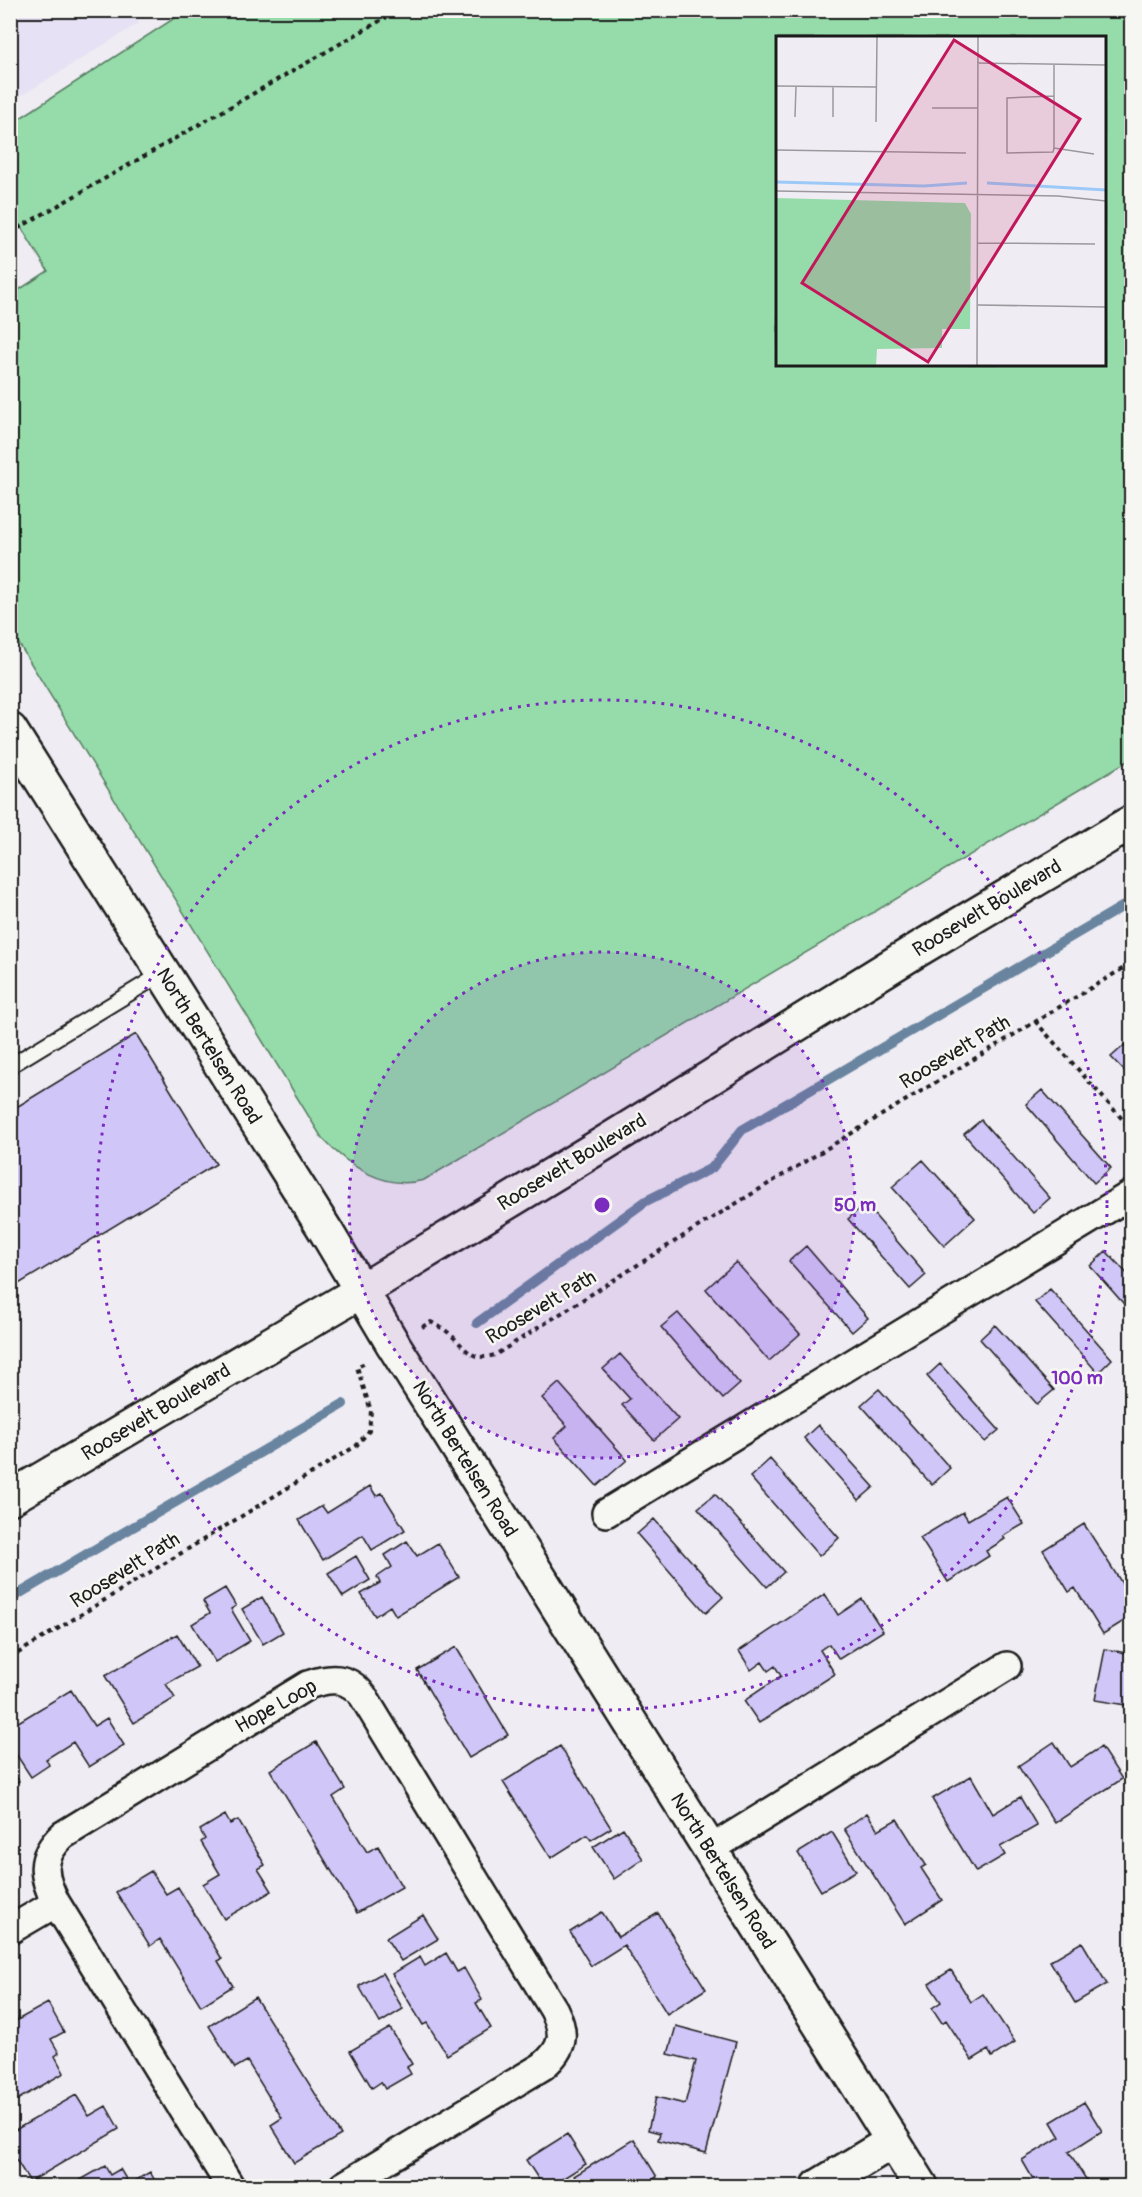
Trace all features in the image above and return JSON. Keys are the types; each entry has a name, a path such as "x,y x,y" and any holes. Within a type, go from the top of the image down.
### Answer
{"street":[{"name":"North Bertelsen Road","path":"10,730 327,1233 393,1344 921,2187"},
{"name":"Roosevelt Boulevard","path":"10,1498 361,1291 912,952 1131,822"},
{"path":"606,1513 1131,1194"},
{"path":"709,1850 1007,1666"},
{"name":"Hope Loop","path":"230,2187 57,1903 46,1881 45,1865 49,1851 63,1835 308,1685 320,1680 342,1679 360,1691 554,2010 562,2038 557,2052 543,2066 343,2187"},
{"path":"10,1930 57,1903"},
{"path":"819,2187 893,2141"}],"lane":[{"path":"10,1066 163,973"}],"path":[{"path":"10,233 399,10"},
{"name":"Roosevelt Path","path":"10,1658 356,1446 369,1431 371,1411 357,1367 393,1344 431,1322 449,1333 471,1355 483,1359 495,1355 704,1222 1131,963"},
{"path":"1035,1021 1131,1130"}],"shaded area":[{"path":"11,10 131,11 139,23 11,102"}],"green space":[{"path":"187,10 1131,11 1131,759 424,1180 409,1183 395,1182 368,1174 343,1158 322,1138 11,631 11,295 48,271 11,211 11,124"}],"building":[{"path":"136,1034 216,1164 17,1285 10,1273 10,1111"},
{"path":"1128,1042 1132,1045 1132,1079 1111,1057"},
{"path":"1042,1090 1111,1168 1094,1183 1026,1104"},
{"path":"981,1120 1050,1198 1033,1213 964,1134"},
{"path":"923,1160 975,1218 944,1246 892,1187"},
{"path":"865,1204 926,1275 910,1289 848,1219"},
{"path":"806,1246 868,1318 852,1332 789,1261"},
{"path":"1106,1251 1132,1279 1132,1313 1090,1266"},
{"path":"736,1262 800,1334 769,1361 706,1289"},
{"path":"1050,1289 1112,1359 1098,1373 1035,1302"},
{"path":"678,1313 740,1384 723,1399 661,1327"},
{"path":"995,1325 1054,1390 1037,1404 980,1339"},
{"path":"620,1354 678,1419 654,1440 622,1405 630,1399 603,1369"},
{"path":"940,1364 999,1430 985,1442 927,1376"},
{"path":"559,1383 627,1460 597,1486 554,1438 567,1426 542,1398"},
{"path":"879,1389 950,1468 932,1485 861,1405"},
{"path":"818,1425 874,1487 859,1500 804,1438"},
{"path":"770,1459 839,1538 819,1556 750,1477"},
{"path":"370,1486 376,1496 382,1493 405,1530 372,1550 363,1535 323,1560 299,1520 322,1506 327,1513"},
{"path":"715,1494 784,1572 767,1587 698,1508"},
{"path":"1007,1497 1024,1524 1003,1536 1005,1539 986,1551 989,1556 948,1582 920,1538 963,1512 968,1520"},
{"path":"654,1519 723,1597 706,1613 637,1534"},
{"path":"1084,1524 1132,1599 1132,1616 1103,1634 1075,1588 1069,1592 1043,1550"},
{"path":"407,1541 417,1556 438,1543 459,1577 396,1616 390,1606 375,1616 361,1594 380,1583 377,1577 392,1567 385,1555"},
{"path":"356,1556 370,1580 343,1597 328,1573"},
{"path":"225,1588 236,1606 231,1609 250,1641 215,1662 192,1624 210,1613 203,1601"},
{"path":"825,1594 838,1615 862,1599 883,1631 839,1659 829,1644 820,1650 835,1674 759,1723 744,1701 781,1676 775,1666 768,1671 762,1662 751,1670 739,1651"},
{"path":"262,1597 283,1632 263,1644 242,1609"},
{"path":"177,1634 197,1667 166,1684 175,1698 134,1723 105,1676"},
{"path":"456,1647 508,1735 469,1758 417,1670"},
{"path":"1105,1649 1132,1654 1132,1706 1095,1700"},
{"path":"71,1690 94,1726 107,1718 124,1745 89,1767 73,1742 46,1759 49,1765 31,1777 10,1745 10,1727"},
{"path":"316,1742 345,1789 333,1797 367,1852 378,1846 402,1887 357,1913 270,1770"},
{"path":"1054,1742 1070,1767 1101,1747 1122,1779 1055,1823 1018,1766"},
{"path":"560,1746 611,1828 591,1840 587,1835 551,1858 503,1782"},
{"path":"10,1768 19,1781 10,1787"},
{"path":"971,1776 993,1814 1020,1797 1037,1826 1000,1847 1005,1855 976,1872 932,1799"},
{"path":"867,1813 878,1830 897,1819 926,1865 921,1868 942,1900 905,1924 844,1829"},
{"path":"225,1815 230,1824 238,1820 265,1865 258,1869 272,1891 224,1919 203,1884 220,1874 201,1842 205,1839 200,1830"},
{"path":"623,1828 643,1859 614,1879 593,1847"},
{"path":"832,1832 856,1871 821,1891 798,1853"},
{"path":"151,1871 166,1894 178,1887 222,1959 218,1961 233,1986 201,2006 160,1939 150,1946 116,1892"},
{"path":"602,1912 618,1937 658,1913 706,1989 667,2014 624,1945 591,1966 570,1932"},
{"path":"423,1915 438,1939 401,1961 386,1938"},
{"path":"1082,1942 1107,1984 1075,2003 1050,1961"},
{"path":"446,1953 457,1972 464,1968 482,2000 476,2003 491,2028 447,2055 427,2023 423,2025 392,1974 420,1957 425,1966"},
{"path":"951,1970 971,2002 983,1994 1015,2042 992,2057 988,2050 972,2060 946,2020 942,2023 932,2008 941,2002 929,1984"},
{"path":"382,1973 403,2009 380,2023 359,1986"},
{"path":"255,1997 341,2135 294,2163 271,2125 282,2118 247,2061 235,2068 209,2026"},
{"path":"48,2003 64,2032 51,2039 59,2053 55,2056 64,2073 10,2104 10,2024"},
{"path":"676,2026 736,2042 706,2153 658,2140 660,2133 648,2130 656,2097 685,2104 696,2061 668,2054"},
{"path":"390,2028 412,2064 407,2067 411,2074 385,2089 381,2082 372,2088 350,2051"},
{"path":"76,2095 89,2116 106,2106 119,2129 30,2182 10,2150 10,2133"},
{"path":"1084,2102 1102,2131 1069,2152 1089,2184 1085,2186 1027,2186 1025,2183 1033,2179 1022,2160 1060,2137 1051,2122"},
{"path":"567,2134 586,2164 551,2186 543,2186 526,2160"},
{"path":"634,2139 657,2177 642,2186 581,2186 574,2176"},
{"path":"105,2166 110,2175 120,2169 129,2184 150,2172 158,2186 70,2186"}],"waterway":[{"path":"477,1323 646,1201 712,1168 742,1130 1132,901"},
{"path":"10,1599 343,1404"}]}
